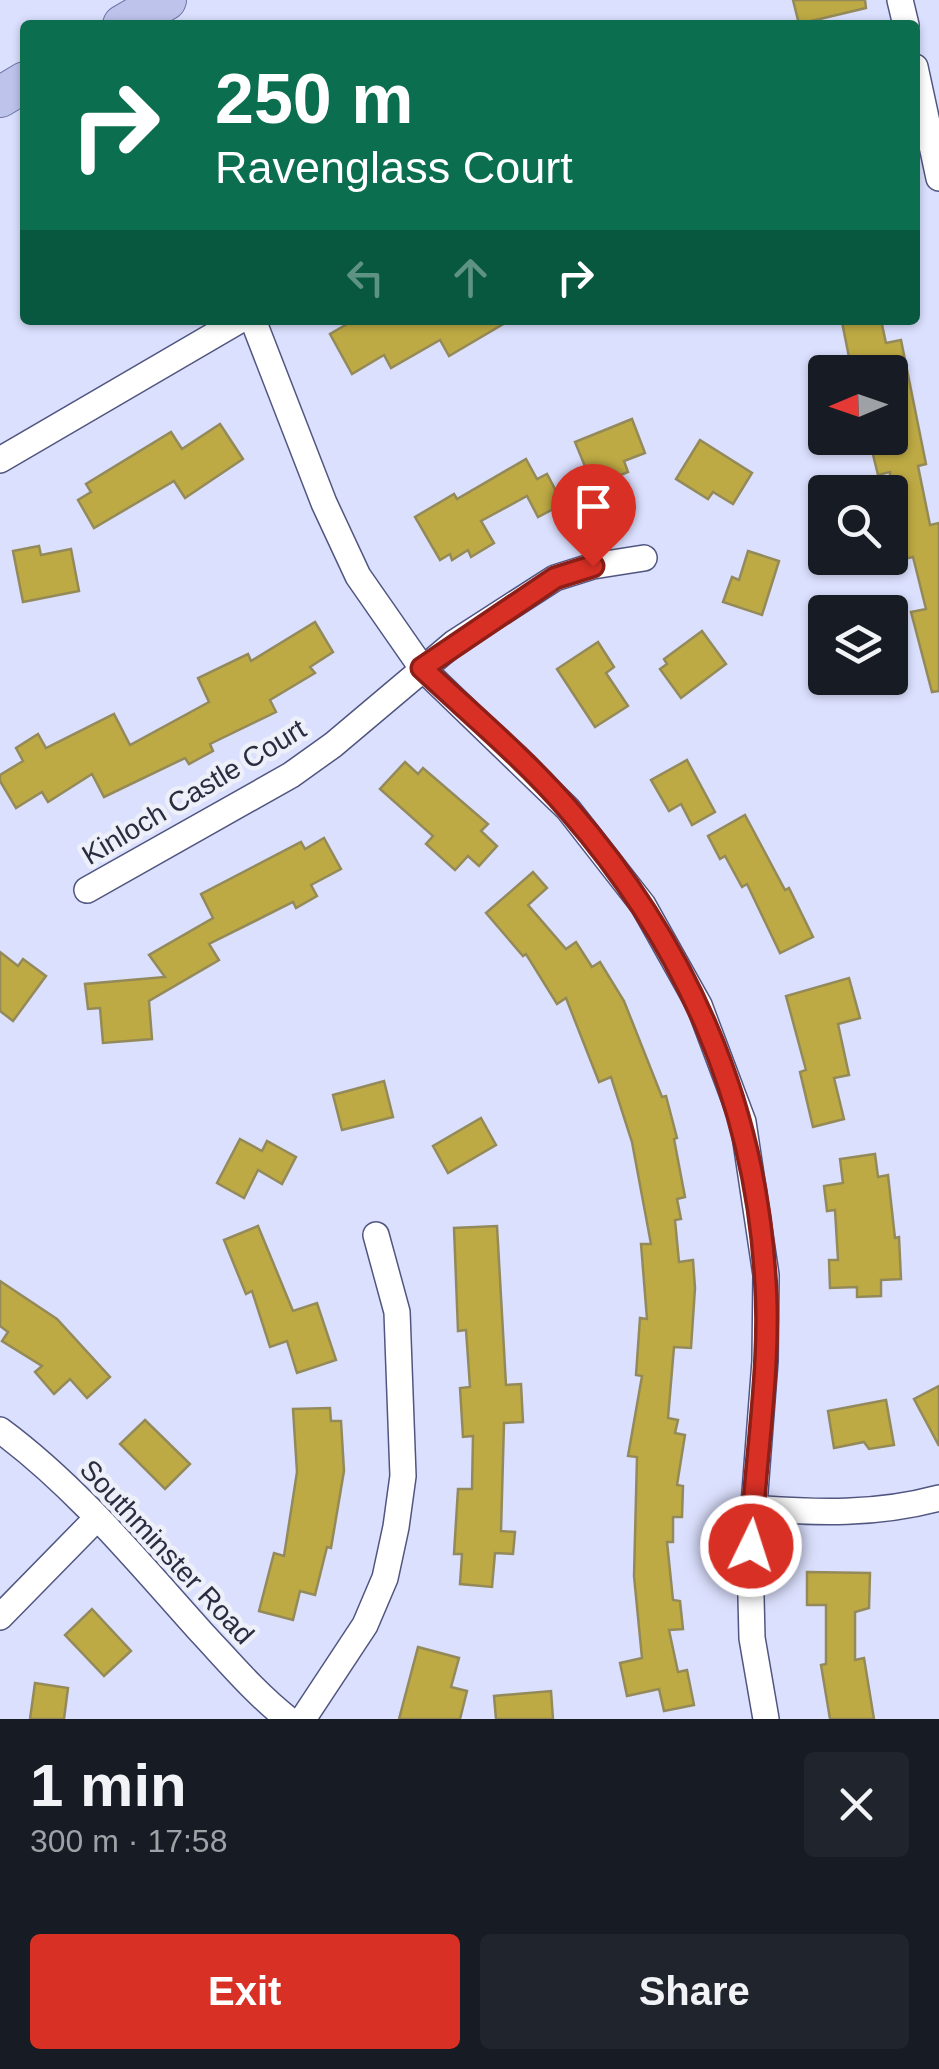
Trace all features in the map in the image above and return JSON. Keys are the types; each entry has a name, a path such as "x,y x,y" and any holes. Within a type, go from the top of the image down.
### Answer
{"main road":[{"path":"134,20 166,0"}],"street":[{"path":"920,90 939,178"},
{"path":"0,460 231,325"},
{"path":"255,325 324,503 358,576 422,668 568,809 643,905 699,1005 743,1122 766,1274 764,1360 752,1508 752,1638 766,1719"},
{"name":"Kinloch Castle Court","path":"87,890 291,775 422,668 555,578 593,566 644,558"},
{"path":"303,1719 365,1625 385,1578 396,1527 403,1458 396,1312 376,1235"},
{"name":"Southminster Road","path":"0,1430 32,1454 97,1518 243,1677 288,1719"},
{"path":"752,1508 856,1513 901,1508 939,1498"},
{"path":"0,1617 97,1518"}],"building":[{"path":"793,0 865,0 866,8 816,20 798,20"},
{"path":"345,325 502,325 449,356 440,340 391,368 384,355 352,374 330,334"},
{"path":"843,325 882,325 886,343 901,340 904,355 849,355"},
{"path":"908,375 926,464 918,466 930,525 939,523 939,691 932,692 911,612 926,609 913,557 908,558 908,475 878,475 873,455 908,455"},
{"path":"632,419 645,453 624,461 628,472 593,486 575,442"},
{"path":"220,424 243,459 185,498 174,481 94,528 78,500 91,492 86,484 171,432 182,449"},
{"path":"700,440 752,473 733,504 713,492 708,499 676,479"},
{"path":"526,459 537,479 547,474 563,504 538,517 527,496 481,521 494,543 471,557 468,550 452,560 450,554 440,560 415,517 454,494 457,499"},
{"path":"39,546 41,555 71,549 79,591 23,602 13,551"},
{"path":"748,551 779,561 762,615 723,602 732,577 739,580"},
{"path":"315,622 333,652 310,667 315,673 270,700 276,712 210,744 213,751 189,764 185,758 104,797 92,774 48,802 42,792 16,808 0,781 0,775 23,761 16,748 38,734 46,748 114,714 130,745 209,702 198,678 248,654 251,661"},
{"path":"702,631 726,664 681,698 660,669 667,664 664,659"},
{"path":"598,642 614,667 606,673 628,706 595,727 557,669"},
{"path":"687,760 715,812 692,825 681,804 669,811 651,780"},
{"path":"405,762 418,774 423,768 488,824 481,831 497,846 479,866 468,856 455,870 426,844 433,836 380,789"},
{"path":"745,815 813,937 780,953 747,884 742,887 725,856 720,859 708,836"},
{"path":"324,838 341,869 311,885 317,896 296,908 293,902 209,944 219,960 149,1001 152,1039 103,1043 100,1008 88,1009 85,984 165,977 149,955 213,918 201,894 301,842 305,849"},
{"path":"533,872 547,888 528,905 566,949 576,942 592,967 600,962 624,1001 662,1097 666,1096 677,1138 674,1139 685,1197 677,1199 681,1219 675,1220 679,1262 693,1260 695,1288 691,1348 674,1347 668,1418 678,1420 675,1433 685,1435 677,1485 683,1486 682,1517 673,1517 673,1542 667,1542 673,1600 680,1601 683,1629 669,1630 678,1672 687,1670 694,1705 664,1711 659,1689 627,1696 620,1663 642,1658 634,1576 637,1457 628,1456 642,1376 636,1375 640,1318 647,1319 641,1244 651,1244 632,1142 611,1077 599,1082 566,998 557,1004 526,954 523,956 486,913"},
{"path":"0,952 18,966 23,959 46,976 13,1021 0,1011"},
{"path":"849,978 860,1018 838,1024 849,1075 834,1078 844,1119 813,1127 800,1072 806,1070 786,996"},
{"path":"384,1081 393,1117 342,1130 333,1095"},
{"path":"481,1118 496,1145 448,1173 433,1146"},
{"path":"240,1139 262,1151 267,1141 296,1157 282,1184 258,1170 244,1198 217,1183"},
{"path":"875,1154 878,1177 888,1175 895,1238 899,1237 901,1279 881,1280 881,1296 857,1297 857,1287 830,1288 829,1260 838,1260 835,1210 827,1211 824,1186 843,1183 840,1159"},
{"path":"258,1226 293,1311 317,1303 336,1360 297,1373 287,1341 270,1347 252,1291 246,1294 224,1240"},
{"path":"497,1226 506,1385 521,1384 523,1422 504,1423 501,1531 515,1532 513,1554 495,1553 492,1587 460,1584 462,1554 454,1554 458,1489 472,1489 473,1436 463,1437 460,1388 470,1387 466,1330 458,1331 454,1228"},
{"path":"0,1281 57,1319 110,1377 87,1398 70,1379 54,1394 35,1372 42,1366 2,1341 8,1332 0,1326"},
{"path":"939,1386 939,1446 914,1399"},
{"path":"886,1400 894,1445 869,1449 864,1442 834,1448 828,1411"},
{"path":"330,1408 331,1421 341,1421 344,1471 331,1548 327,1547 315,1595 300,1591 293,1620 259,1611 274,1553 284,1556 297,1472 293,1409"},
{"path":"145,1420 190,1464 165,1489 120,1444"},
{"path":"807,1572 870,1573 869,1608 855,1612 855,1660 864,1658 874,1719 830,1719 821,1665 826,1664 826,1605 807,1605"},
{"path":"92,1609 131,1651 104,1676 65,1635"},
{"path":"418,1647 459,1658 451,1687 467,1691 460,1719 399,1719"},
{"path":"35,1683 68,1688 64,1719 30,1719"},
{"path":"551,1691 553,1719 496,1719 494,1696"}],"route":[{"path":"593,566 555,578 422,668 568,809 643,905 699,1005 743,1122 766,1274 751,1546"}]}
